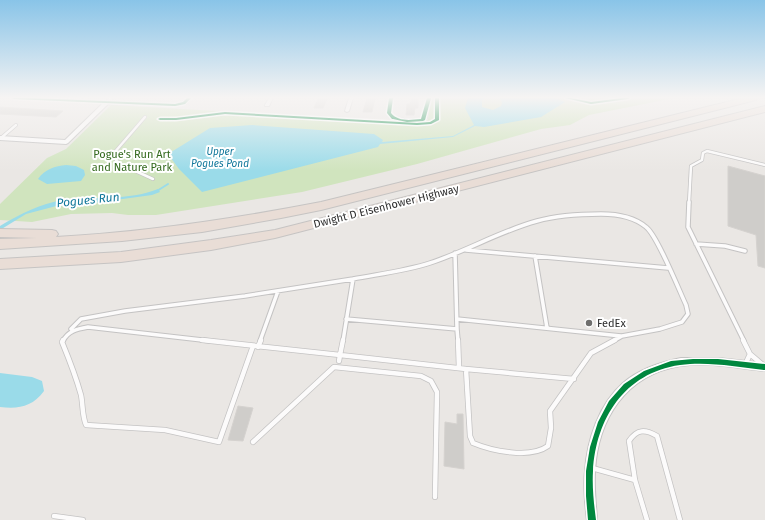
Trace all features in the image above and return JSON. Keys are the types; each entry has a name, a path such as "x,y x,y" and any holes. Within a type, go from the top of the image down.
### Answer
{"highway":[{"name":"Dwight D Eisenhower Highway","path":"0,244 68,242 131,237 229,224 321,206 656,122"},
{"name":"Dwight D Eisenhower Highway","path":"0,264 88,260 189,249 292,230 713,122"},
{"path":"0,233 74,234 229,224"},
{"path":"0,270 88,260"}],"street":[{"path":"1,139 66,142 86,122"},
{"path":"592,520 589,468 595,435 609,406 624,388 641,374 671,364 714,362 765,367"}],"lane":[{"path":"140,122 114,153 117,162 121,165 153,179"},
{"path":"1,139 16,125"},
{"path":"765,165 707,151 703,153 702,160 691,166 688,222 688,227 750,354 765,367"},
{"path":"253,346 219,442 165,430 86,425 82,416 82,402 68,356 62,342 65,335 81,319 353,279 429,263 529,223 553,216 580,214 620,215 644,224 652,231 686,305 688,314 682,322 660,329 622,336 457,318"},
{"path":"696,244 725,246 745,251"},
{"path":"465,249 668,268"},
{"path":"455,253 459,368"},
{"path":"535,256 547,328"},
{"path":"342,368 340,358 353,279"},
{"path":"258,347 278,291"},
{"path":"346,320 458,329"},
{"path":"65,335 74,329 88,327 253,346 340,358 574,379"},
{"path":"466,369 470,436 473,443 481,447 532,453 542,451 548,446 551,428 550,411 591,353 622,336"},
{"path":"745,365 750,354"},
{"path":"253,442 334,367 340,358"},
{"path":"334,367 421,376 431,381 437,392 435,497"},
{"path":"647,520 635,480 629,441 634,433 640,429 649,430 657,436 680,520"},
{"path":"589,468 635,480"},
{"path":"54,516 83,520"}],"green space":[{"name":"Pogue's Run Art and Nature Park","path":"93,122 575,122 570,125 541,129 417,164 302,192 156,215 128,215 112,213 71,214 32,222 0,220 0,204 47,158 66,149"}],"water":[{"name":"Upper Pogues Pond","path":"473,122 511,122 484,127 475,126 453,137 380,144 378,147 202,192 179,169 168,154 210,128 252,125 374,134 383,140 382,142 453,136 474,125"},
{"path":"66,165 76,166 84,170 85,175 81,181 47,184 38,179 50,169"},
{"path":"158,189 160,192 152,195 86,204 64,204 26,214 0,230 0,226 15,217 38,207 55,202 75,199 123,197 147,193"},
{"path":"0,373 32,377 42,381 44,391 35,401 25,406 13,408 0,407"}],"building":[{"path":"728,166 765,176 765,268 758,266 756,235 728,226"},
{"path":"238,406 253,408 243,441 228,440"},
{"path":"457,414 463,414 464,469 444,466 445,422 457,424"}],"waterway":[{"name":"Pogues Run","path":"157,191 168,184"}],"cycle path":[{"path":"387,122 417,124 432,122"},
{"path":"592,520 589,496 593,447 600,424 611,404 626,386 646,373 681,362 718,362 765,367"}],"place":[{"name":"FedEx","path":"589,323"}]}
